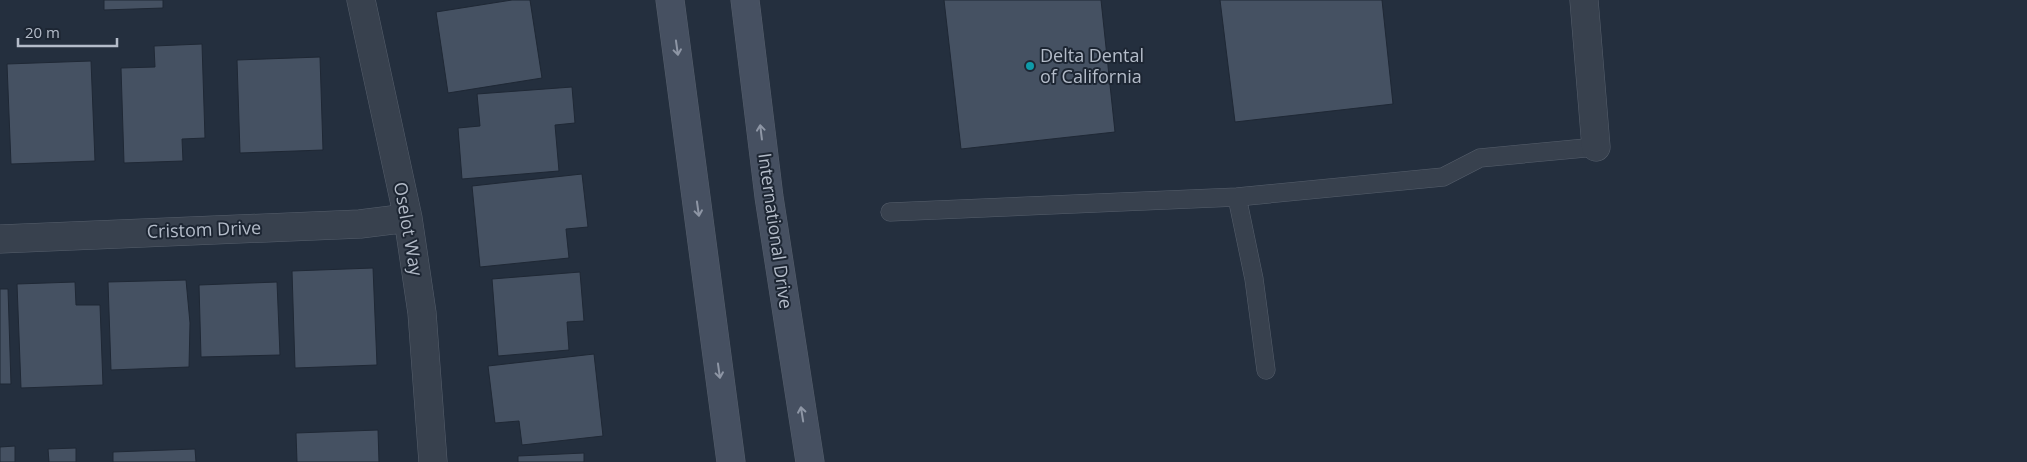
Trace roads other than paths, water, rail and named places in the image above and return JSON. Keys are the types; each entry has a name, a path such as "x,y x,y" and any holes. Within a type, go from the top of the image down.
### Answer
{"main road":[{"path":"670,0 731,462"},
{"name":"International Drive","path":"745,0 769,197 810,462"}],"street":[{"name":"Oselot Way","path":"361,0 408,218 422,313 433,440 433,462"},
{"path":"1584,0 1596,147"},
{"name":"Cristom Drive","path":"0,238 360,224 408,218"}],"lane":[{"path":"890,212 1237,197 1443,177 1480,158 1596,147"},
{"path":"1237,197 1254,279 1266,370"}],"place":[{"name":"Delta Dental of California","path":"1030,66"}]}
